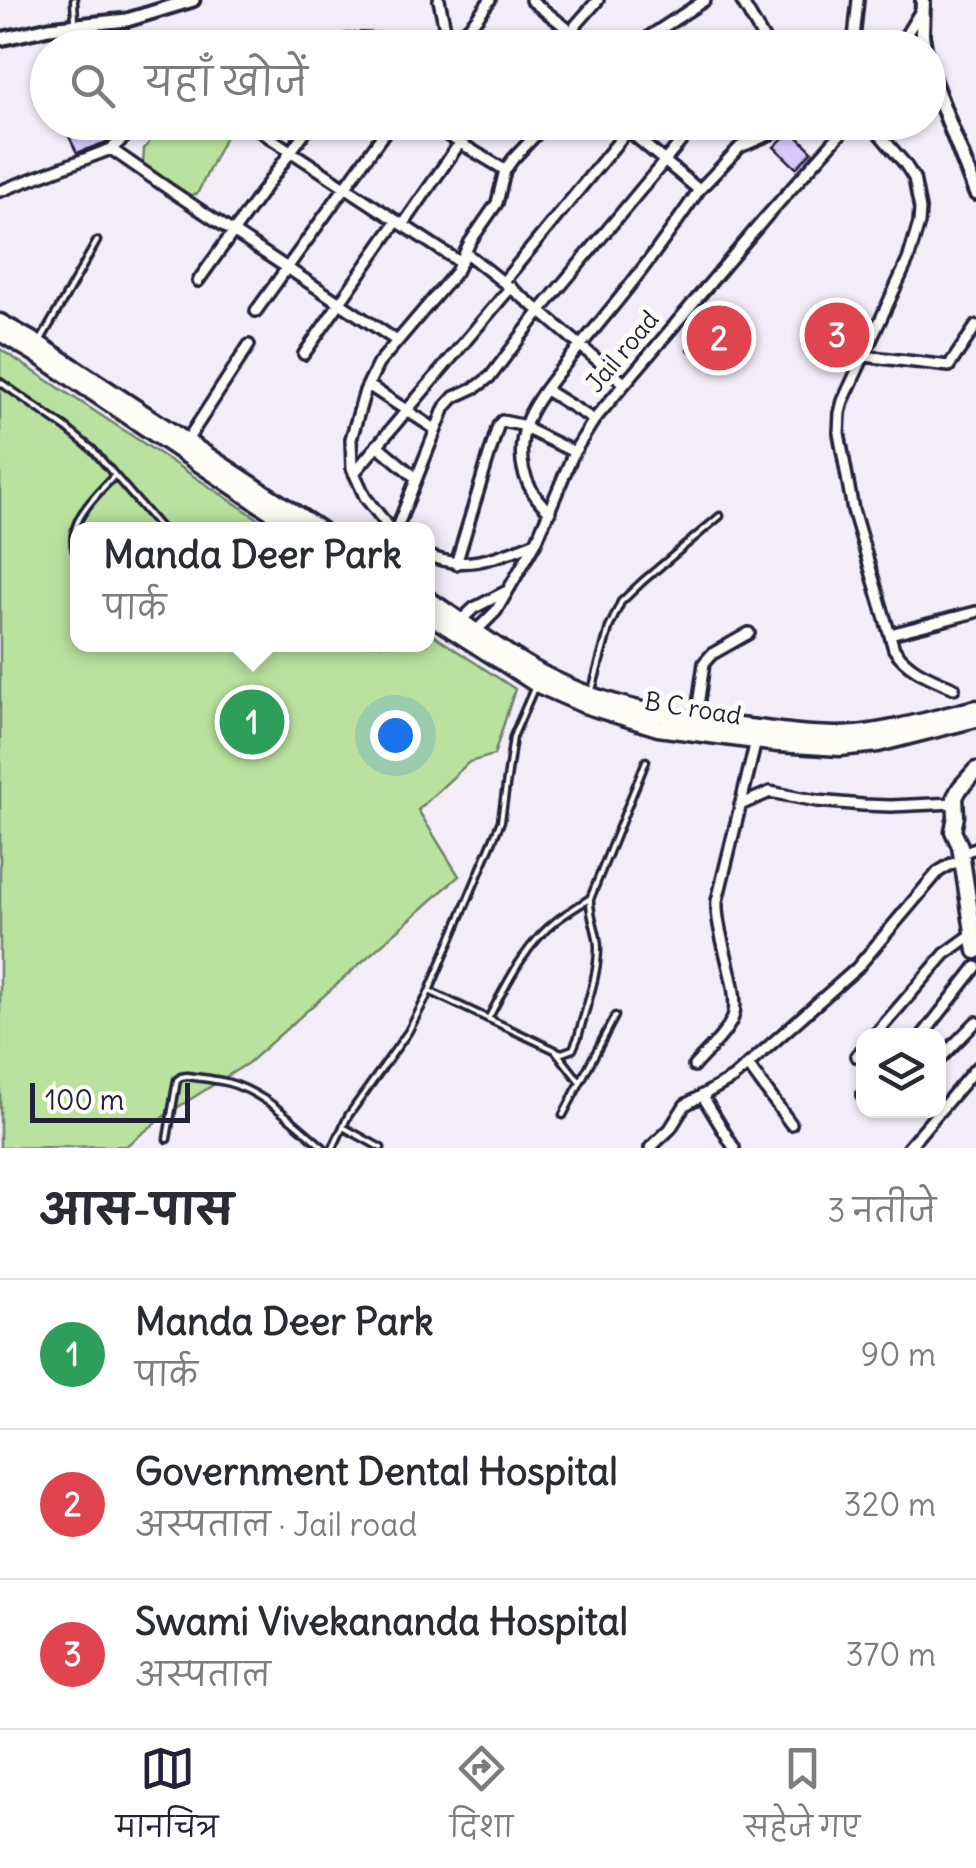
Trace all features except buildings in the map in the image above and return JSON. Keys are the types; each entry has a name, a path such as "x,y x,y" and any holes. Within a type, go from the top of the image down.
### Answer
{"main road":[{"path":"922,30 923,4"},
{"path":"946,120 975,189"},
{"path":"0,322 244,487 307,522"},
{"path":"0,333 37,349 186,442 288,522"},
{"path":"435,606 456,626"},
{"path":"435,617 456,626 539,678 646,712 807,734 846,734 976,708"},
{"name":"B C road","path":"539,678 584,706 658,728 813,748 878,744 976,719"},
{"path":"976,770 969,784 956,793 953,831 965,852 976,950"}],"street":[{"path":"46,30 126,20 193,0"},
{"path":"439,0 445,30"},
{"path":"465,30 490,0"},
{"path":"531,0 569,30"},
{"path":"574,30 598,0"},
{"path":"659,30 705,0"},
{"path":"742,0 759,30"},
{"path":"855,30 858,0"},
{"path":"908,30 923,4"},
{"path":"470,30 472,24"},
{"path":"0,40 30,32"},
{"path":"0,191 112,149 122,140"},
{"path":"274,140 400,222 507,284 624,384"},
{"path":"198,281 300,140"},
{"path":"256,311 379,140"},
{"path":"453,140 505,170"},
{"path":"387,522 365,497 350,454 351,438 368,384 378,364 443,289 464,258 474,235 497,203 505,170 531,140"},
{"path":"354,473 620,140"},
{"path":"640,140 700,190"},
{"path":"397,522 449,402 490,376 682,140"},
{"path":"550,512 531,492 522,472 520,452 532,411 653,258 700,190 740,146 754,140"},
{"name":"Jail road","path":"472,636 496,611 536,542 574,452 594,420 835,140"},
{"path":"883,140 914,178 919,223 908,260 843,401 840,434 852,510 894,648 904,661 926,676 954,688"},
{"path":"304,354 459,144"},
{"path":"112,149 397,341"},
{"path":"864,356 950,366 976,326"},
{"path":"186,442 249,345"},
{"path":"368,384 435,429"},
{"path":"546,390 594,420"},
{"path":"456,564 498,426 505,420 526,426 574,452"},
{"path":"377,445 416,478"},
{"path":"435,557 456,564 481,562 536,542"},
{"path":"456,626 474,608 508,591"},
{"path":"890,634 976,612"},
{"path":"696,720 704,663 749,632"},
{"path":"694,1066 729,1026 735,1010 716,910 756,741"},
{"path":"740,806 770,792 863,805 956,810"},
{"path":"650,1148 670,1129 686,1105 748,1065 857,968 938,872 965,852"},
{"path":"881,1028 945,954 974,933"},
{"path":"928,1028 976,967"},
{"path":"946,1054 976,1022"},
{"path":"748,1065 791,1124"},
{"path":"911,1146 976,1068"},
{"path":"702,1095 734,1148"}],"lane":[{"path":"74,0 75,27"},
{"path":"37,349 97,241"},
{"path":"0,382 93,450 155,522"},
{"path":"78,522 115,475"},
{"path":"590,694 609,628 621,602 720,516"},
{"path":"334,1148 343,1128 408,1032 428,992 501,821 514,737 539,678"},
{"path":"428,992 555,1050 568,1052 576,1044 598,940 590,899 646,760"},
{"path":"488,1019 519,963 537,940 557,920 590,899"},
{"path":"564,1115 615,1016"},
{"path":"555,1050 580,1082"},
{"path":"166,1138 177,1080 187,1076 225,1082 253,1093 324,1148"},
{"path":"343,1128 382,1148"}],"green space":[{"path":"151,140 224,140 197,194 190,195 143,164 144,149"},
{"path":"0,349 263,522 70,522 70,652 435,652 435,636 515,689 494,755 469,762 418,810 459,876 248,1063 167,1114 126,1146 0,1148"}],"place":[{"name":"Swami Vivekananda Hospital","path":"837,335"},
{"name":"Government Dental Hospital","path":"719,338"},
{"name":"Manda Deer Park","path":"252,722"}]}
